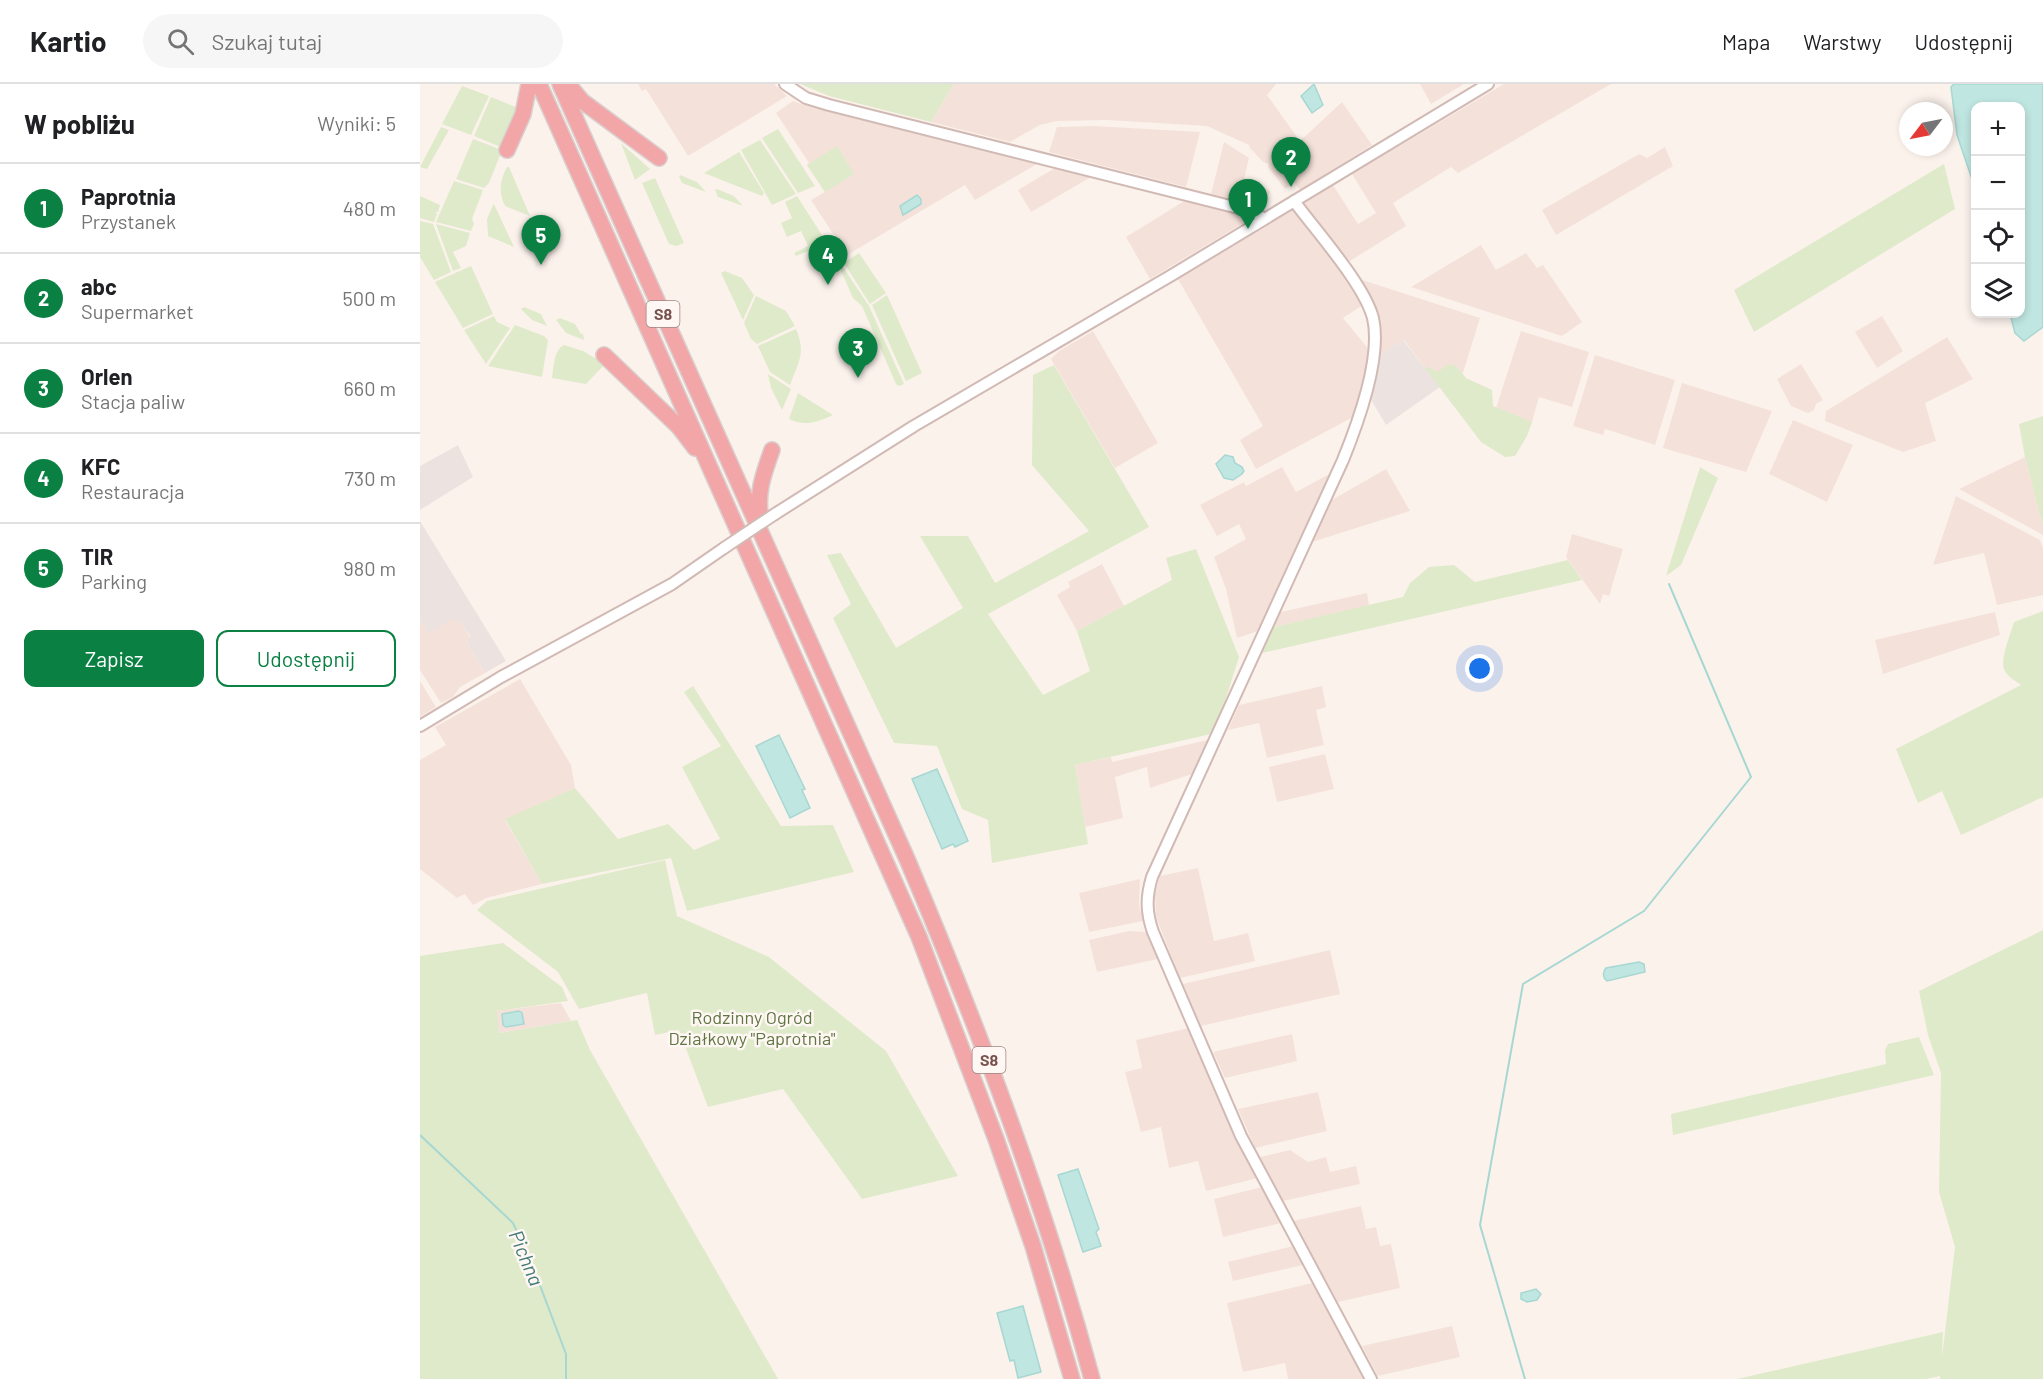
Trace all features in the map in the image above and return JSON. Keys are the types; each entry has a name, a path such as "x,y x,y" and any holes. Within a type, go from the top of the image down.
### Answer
{"highway":[{"path":"507,150 523,114 529,84"},
{"name":"S8","path":"539,84 907,910 996,1139 1033,1246 1072,1379"},
{"name":"S8","path":"560,84 911,870 979,1035 1049,1232 1092,1379"},
{"path":"568,84 582,101 659,158"},
{"path":"604,354 679,427 711,470"},
{"path":"765,544 758,493 772,450"}],"street":[{"path":"785,84 806,98 829,105 1254,212 1264,219"},
{"path":"420,726 501,677 672,584 775,514 914,426 1488,84"},
{"path":"1294,201 1366,301 1375,330 1373,360 1355,431 1343,460 1152,877 1146,901 1153,932 1241,1136 1371,1379"}],"shaded area":[{"path":"638,84 774,84 787,96 688,156 646,89 642,91"},
{"path":"954,84 1276,84 1267,95 1300,141 1342,102 1372,145 1300,190 1294,182 1285,189 1268,167 1269,164 1263,162 1249,145 1207,126 1107,120 1057,121 1040,125 1010,142 931,122"},
{"path":"1420,84 1464,84 1431,104"},
{"path":"1504,84 1611,84 1458,173 1451,167 1393,203 1406,226 1350,261 1337,251 1302,205 1333,185 1358,224 1376,213 1352,174"},
{"path":"793,101 1037,164 975,200 965,185 847,255 811,200 825,192 776,113"},
{"path":"1094,126 1200,132 1186,187 1049,152 1057,127"},
{"path":"1224,142 1249,158 1244,179 1270,191 1267,199 1256,205 1211,194"},
{"path":"1665,147 1673,166 1556,235 1542,210 1639,154 1647,158"},
{"path":"1055,168 1091,177 1031,212 1018,190"},
{"path":"1186,200 1248,217 1247,221 1150,279 1126,237"},
{"path":"1295,209 1359,296 1363,305 1343,318 1370,351 1353,417 1256,469 1240,440 1263,426 1178,279"},
{"path":"1481,245 1496,270 1526,253 1537,268 1543,265 1582,322 1562,336 1411,287"},
{"path":"1356,278 1480,318 1453,405 1404,340 1378,357 1379,346"},
{"path":"1882,316 1903,351 1877,368 1855,332"},
{"path":"1093,331 1158,443 1115,468 1051,359 1059,351"},
{"path":"1521,331 1589,352 1572,407 1539,397 1532,422 1496,408"},
{"path":"1947,337 1973,379 1925,403 1936,441 1903,452 1825,421 1826,411"},
{"path":"1403,340 1440,387 1386,425 1370,398 1378,357"},
{"path":"1595,355 1675,380 1655,445 1605,429 1603,435 1573,426"},
{"path":"1801,364 1823,400 1808,413 1791,406 1777,379"},
{"path":"1682,383 1772,411 1746,472 1663,448"},
{"path":"1793,420 1853,445 1827,502 1769,474"},
{"path":"458,445 473,477 420,510 420,466"},
{"path":"2025,457 2043,527 2043,535 1959,489"},
{"path":"1282,467 1296,492 1335,471 1261,630 1237,638 1226,589 1214,557 1246,539 1239,524 1217,536 1200,505 1244,482 1246,486"},
{"path":"1386,469 1410,511 1312,542 1330,501"},
{"path":"1956,496 2040,540 2043,548 2043,595 1997,605 1984,553 1933,565"},
{"path":"420,521 506,661 485,673 466,641 471,637 461,623 451,619 429,634 420,620"},
{"path":"1572,534 1623,549 1609,596 1603,594 1600,604 1566,557"},
{"path":"1102,564 1124,606 1077,631 1057,595 1070,587 1068,582"},
{"path":"1367,593 1369,606 1274,627 1281,612"},
{"path":"1995,612 2000,635 1883,674 1875,640"},
{"path":"451,618 461,623 471,638 466,641 485,673 460,687 453,697 441,703 420,670 420,620 429,633"},
{"path":"520,679 571,765 575,788 505,820 542,884 486,898 473,905 465,894 457,898 420,869 420,760 446,745 435,727"},
{"path":"420,681 436,707 420,717"},
{"path":"1322,686 1326,707 1316,710 1324,745 1267,758 1259,723 1228,730 1239,705"},
{"path":"1212,739 1195,773 1150,788 1147,767 1115,777 1123,818 1085,827 1075,765 1111,757 1112,762"},
{"path":"1325,754 1334,789 1277,802 1269,767"},
{"path":"1198,868 1214,941 1248,933 1255,961 1180,978 1156,917 1155,895 1160,876"},
{"path":"1140,879 1139,905 1143,921 1089,932 1079,893"},
{"path":"1129,931 1148,932 1158,959 1097,972 1089,940"},
{"path":"1330,950 1340,994 1201,1026 1183,984"},
{"path":"561,1003 571,1021 499,1033 496,1011"},
{"path":"1189,1028 1210,1081 1258,1178 1206,1191 1198,1161 1169,1168 1161,1127 1141,1132 1125,1072 1142,1068 1136,1040"},
{"path":"1292,1034 1297,1061 1225,1078 1213,1052"},
{"path":"1318,1092 1327,1131 1255,1148 1238,1109"},
{"path":"1290,1150 1308,1162 1326,1157 1330,1172 1356,1166 1360,1184 1283,1201 1260,1157"},
{"path":"1262,1187 1281,1223 1223,1237 1214,1199"},
{"path":"1361,1206 1366,1229 1376,1227 1380,1246 1391,1244 1400,1288 1338,1302 1293,1221"},
{"path":"1293,1246 1303,1265 1233,1281 1228,1262"},
{"path":"1312,1283 1365,1379 1288,1379 1285,1363 1243,1372 1227,1303"},
{"path":"1452,1326 1460,1357 1378,1376 1362,1346"}],"green space":[{"path":"800,84 954,84 931,122 829,96"},
{"path":"462,86 489,96 471,135 442,124"},
{"path":"491,97 518,108 503,148 474,136"},
{"path":"441,127 449,130 427,169 420,167"},
{"path":"778,129 815,186 798,193 762,138"},
{"path":"473,139 502,150 489,183 484,188 456,179"},
{"path":"760,140 796,194 772,205 741,150"},
{"path":"621,143 650,169 635,180"},
{"path":"837,146 854,174 825,192 807,165"},
{"path":"739,152 764,193 762,196 704,173"},
{"path":"1944,164 1955,209 1754,332 1734,290"},
{"path":"507,167 509,167 530,216 505,206 501,196 501,186"},
{"path":"680,175 697,182 706,192 682,183"},
{"path":"655,178 684,243 677,246 669,244 642,183"},
{"path":"454,181 483,190 472,219 474,224 471,231 436,222"},
{"path":"715,190 734,196 743,206 718,197"},
{"path":"420,196 440,205 438,212 435,212 437,214 434,222 420,218"},
{"path":"797,196 827,243 796,256 794,253 808,246 801,231 787,237 781,223 792,218 785,202"},
{"path":"494,203 514,247 488,236 487,219"},
{"path":"420,221 433,224 451,272 434,280 420,257"},
{"path":"436,224 470,233 466,246 453,252 461,268 453,271"},
{"path":"859,253 886,293 870,304 844,263"},
{"path":"837,258 869,306 904,384 899,386 896,384 862,306 853,298"},
{"path":"471,266 493,314 463,328 435,282"},
{"path":"725,271 742,278 754,295 743,320 721,273"},
{"path":"887,295 922,373 906,381 872,305"},
{"path":"756,296 786,311 795,326 757,344 751,339 744,323"},
{"path":"524,307 541,314 547,326 532,320 521,309"},
{"path":"494,316 497,322 510,328 486,364 464,330"},
{"path":"560,318 575,324 583,334 584,340 566,333 556,320"},
{"path":"515,325 544,336 548,340 542,377 488,366"},
{"path":"796,329 801,351 790,385 770,372 758,346"},
{"path":"564,345 583,351 605,364 586,384 552,378 556,355"},
{"path":"1449,364 1456,366 1466,378 1492,390 1493,406 1532,422 1515,456 1505,457 1481,442 1425,368 1429,367 1437,372"},
{"path":"1054,365 1149,527 988,614 1043,695 1090,671 1077,631 1172,580 1166,558 1196,549 1239,657 1215,733 1075,765 1088,844 992,863 988,820 962,809 937,746 894,743 833,618 851,604 827,555 841,553 896,648 963,608 920,536 968,536 995,583 1089,531 1032,465 1033,375"},
{"path":"768,374 791,389 782,410 771,388"},
{"path":"798,393 833,415 811,423 800,423 789,419"},
{"path":"2043,416 2043,527 2019,424"},
{"path":"1700,467 1718,478 1681,565 1666,576"},
{"path":"1568,560 1582,580 1262,653 1274,627 1403,597 1410,583 1429,567 1454,565 1475,582"},
{"path":"2043,611 2043,797 1961,835 1942,791 1918,803 1896,749 2021,685 2005,672 2003,659 2006,646 2014,622"},
{"path":"693,686 781,826 833,825 854,872 687,911 671,858 542,884 505,819 575,788 618,839 668,824 694,850 720,839 682,767 721,746 684,692"},
{"name":"Rodzinny Ogród Działkowy \"Paprotnia\"","path":"665,860 677,916 769,957 886,1051 958,1176 862,1199 783,1089 708,1107 679,1030 655,1035 647,993 579,1009 558,972 477,910 487,901"},
{"path":"2043,930 2043,1379 1940,1379 1940,1376 1926,1379 1737,1379 1943,1332 1942,1357 1955,1247 1939,1192 1941,1073 1928,1035 1919,991"},
{"path":"503,943 562,987 568,1001 497,1011 499,1033 577,1020 590,1050 778,1379 420,1379 420,956"},
{"path":"1919,1037 1934,1075 1673,1135 1671,1114 1886,1064 1885,1050 1888,1044"}],"water":[{"path":"1314,84 1323,105 1312,113 1301,96"},
{"path":"1954,84 2043,84 2043,327 2024,341 2015,333 2011,318 2025,318 2025,102 1971,102 1971,176 1957,135 1951,87"},
{"path":"917,195 921,199 921,204 903,215 900,206"},
{"path":"1225,455 1233,457 1235,463 1244,471 1233,480 1224,478 1216,464"},
{"path":"779,735 805,789 802,790 810,808 790,818 756,746"},
{"path":"937,769 968,841 955,847 953,844 942,849 912,779"},
{"path":"1639,962 1644,964 1645,972 1607,981 1605,978 1606,968"},
{"path":"519,1011 522,1013 524,1024 506,1027 503,1025 502,1014"},
{"path":"1078,1169 1099,1229 1096,1232 1101,1246 1083,1252 1058,1175"},
{"path":"1536,1289 1541,1294 1537,1300 1527,1302 1521,1299 1521,1293"},
{"path":"1023,1306 1041,1372 1018,1378 1014,1360 1010,1361 997,1313"}],"waterway":[{"path":"1525,1379 1480,1225 1523,984 1644,911 1751,777 1669,584"},
{"name":"Pichna","path":"420,1135 513,1223 533,1267 566,1354 566,1379"}],"place":[{"name":"abc","path":"1291,187"},
{"name":"Paprotnia","path":"1248,229"},
{"name":"TIR","path":"541,265"},
{"name":"KFC","path":"828,285"},
{"name":"Orlen","path":"858,378"}]}
